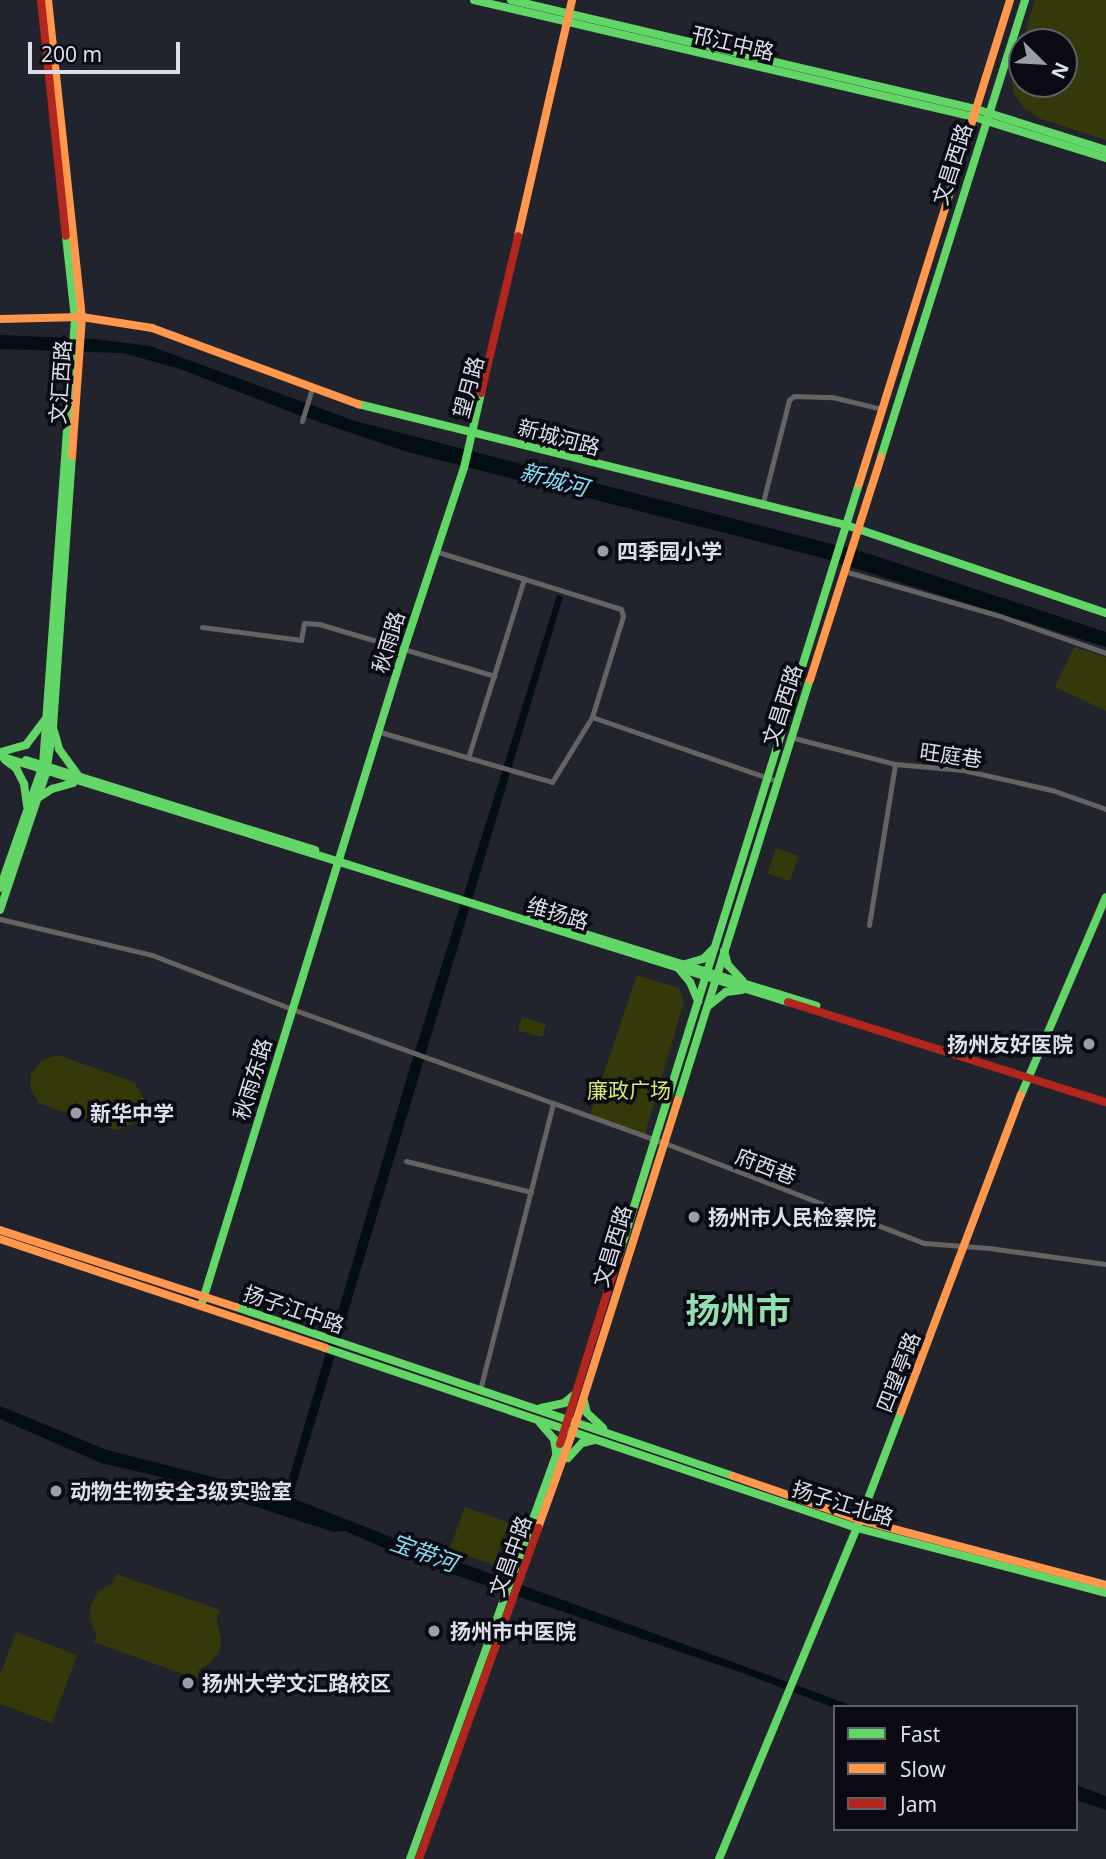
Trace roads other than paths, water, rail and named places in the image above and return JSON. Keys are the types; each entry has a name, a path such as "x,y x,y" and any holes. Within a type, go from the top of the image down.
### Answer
{"main road":[{"name":"文汇西路","path":"41,0 79,318"},
{"name":"文汇西路","path":"44,769 79,318 48,0"},
{"name":"邗江中路","path":"474,0 570,19 986,117"},
{"name":"邗江中路","path":"511,0 570,19"},
{"name":"望月路","path":"474,432 479,423 575,0"},
{"name":"文昌西路","path":"658,1141 716,977 834,564 1010,0"},
{"name":"文昌西路","path":"571,1425 715,947 772,779 790,737 1024,0"},
{"path":"986,117 1106,150"},
{"path":"986,117 1106,158"},
{"name":"新城河路","path":"0,319 79,318 152,328 359,405 846,525 1106,612"},
{"name":"文汇西路","path":"44,769 54,727 76,356"},
{"name":"秋雨路","path":"341,861 404,649 474,432"},
{"path":"27,810 24,784 16,768 0,753 26,745 40,730 48,711"},
{"path":"38,799 52,789 79,780 60,749 54,727"},
{"name":"维扬路","path":"0,753 79,780 1106,1100"},
{"path":"0,910 38,799 44,769"},
{"path":"0,888 44,769"},
{"name":"秋雨东路","path":"201,1306 292,1009 341,861"},
{"name":"四望亭路","path":"719,1859 858,1524 1028,1075 1106,897"},
{"path":"698,1001 681,967 703,959 715,947"},
{"path":"706,1009 716,997 746,987 733,973 724,951"},
{"name":"扬子江中路","path":"0,1230 205,1296 530,1417 571,1425"},
{"name":"扬子江中路","path":"0,1239 201,1306 328,1343"},
{"name":"扬子江中路","path":"340,1348 535,1408 571,1425"},
{"path":"535,1408 564,1403 580,1396 587,1413 610,1434"},
{"path":"530,1417 548,1429 554,1439 556,1454"},
{"name":"扬子江北路","path":"571,1425 610,1434 858,1524 1106,1585"},
{"name":"扬子江北路","path":"571,1425 597,1439 858,1524 1106,1593"},
{"name":"文昌中路","path":"516,1577 556,1454 571,1425"},
{"name":"文昌中路","path":"410,1859 556,1478 571,1425"},
{"path":"556,1478 572,1451 582,1443 597,1439"},
{"name":"文昌中路","path":"419,1859 509,1596"}],"street":[{"path":"302,421 312,388"},
{"path":"762,506 789,400 794,396 832,397 882,409"},
{"path":"380,733 552,782 592,717 623,611 435,551"},
{"path":"844,569 1000,616 1106,653"},
{"path":"468,758 524,579"},
{"path":"202,627 301,640 304,623 319,624 494,676"},
{"path":"592,717 772,779"},
{"name":"旺庭巷","path":"790,737 895,764 963,770 1052,790 1106,809"},
{"path":"869,925 895,764"},
{"name":"府西巷","path":"0,919 152,955 292,1009 658,1141 924,1243 1106,1264"},
{"path":"480,1390 553,1104"},
{"path":"405,1161 531,1192"}],"water":[{"name":"新城河","path":"0,335 94,339 150,346 355,421 863,552 1106,632 1106,647 819,557 404,451 296,414 180,369 123,353 0,349"},
{"name":"宝带河","path":"557,595 563,597 292,1498 409,1544 851,1705 833,1705 833,1707 745,1674 414,1561 345,1531 334,1532 166,1478 101,1463 0,1419 0,1406 107,1450 284,1495 411,1064"},
{"path":"1078,1786 1106,1796 1106,1810 1078,1801"}],"place":[{"name":"四季园小学","path":"603,551"},
{"name":"扬州友好医院","path":"1089,1044"},
{"name":"新华中学","path":"76,1113"},
{"name":"扬州市人民检察院","path":"694,1217"},
{"name":"动物生物安全3级实验室","path":"56,1491"},
{"name":"扬州市中医院","path":"434,1631"},
{"name":"扬州大学文汇路校区","path":"188,1683"}],"district":[{"name":"扬州市","path":"738,1310"}],"park label":[{"name":"廉政广场","path":"629,1090"}]}
